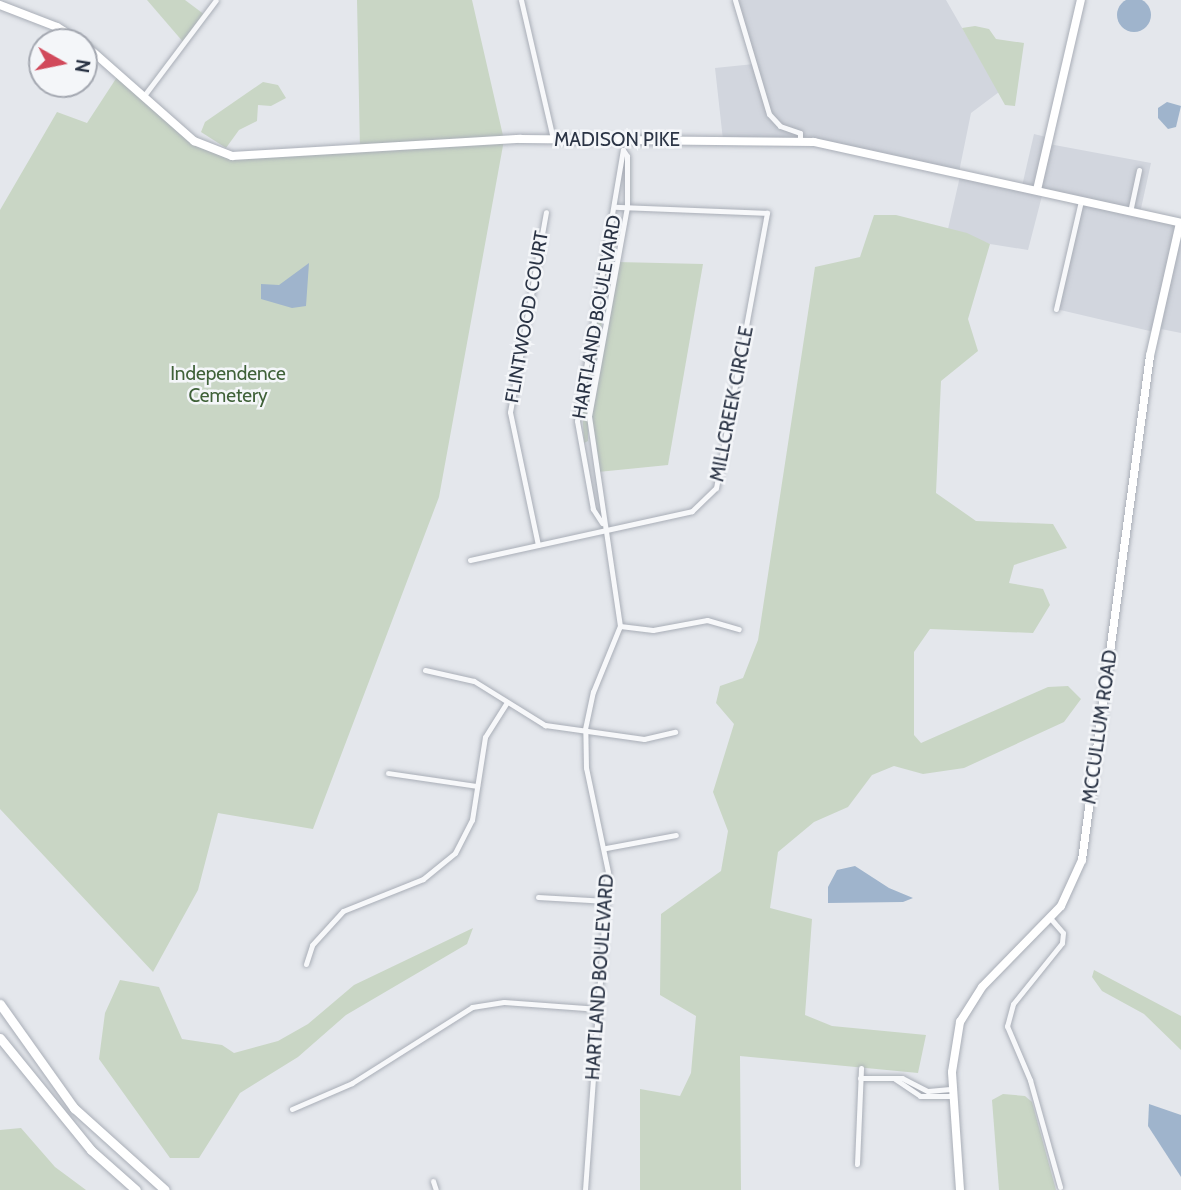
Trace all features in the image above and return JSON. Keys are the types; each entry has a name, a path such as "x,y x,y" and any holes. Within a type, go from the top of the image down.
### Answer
{"main road":[{"path":"1037,190 1081,0"},
{"name":"MADISON PIKE","path":"0,5 59,28"},
{"name":"MADISON PIKE","path":"98,57 194,141 232,156 553,139 800,142 858,149 1181,223"},
{"name":"MCCULLUM ROAD","path":"960,1190 953,1092 954,1043 965,1009 1051,919 1069,895 1082,860 1150,356 1181,223"},
{"path":"0,1004 74,1108 164,1190"},
{"path":"0,1038 91,1150 136,1190"}],"street":[{"path":"144,97 216,0"},
{"path":"521,0 553,139"},
{"path":"736,0 769,114 780,126 800,133 800,142"},
{"name":"HARTLAND BOULEVARD","path":"602,523 593,509 577,421 616,206 623,139"},
{"name":"HARTLAND BOULEVARD","path":"585,1190 607,901 606,848 586,768 585,729 593,692 620,626 603,531 604,507 589,416 627,207 628,156 623,150"},
{"path":"1130,212 1139,170"},
{"path":"1056,309 1081,201"},
{"name":"MILLCREEK CIRCLE","path":"470,560 692,510 716,488 767,213 616,206"},
{"name":"FLINTWOOD COURT","path":"538,545 510,412 546,212"},
{"path":"620,626 653,630 707,620 739,629"},
{"path":"425,670 474,681 545,725 644,739 675,732"},
{"path":"306,964 318,937 343,911 423,879 450,859 472,820 485,737 507,702"},
{"path":"388,773 477,786"},
{"path":"606,848 676,835"},
{"path":"538,897 607,901"},
{"path":"1051,919 1063,933 1062,943 1013,1004 1007,1026 1030,1080 1060,1187"},
{"path":"292,1109 352,1083 472,1007 504,1002 599,1009"},
{"path":"857,1164 861,1068"},
{"path":"860,1079 895,1079 928,1091 953,1092"},
{"path":"433,1181 436,1190"}],"shaded area":[{"path":"735,0 946,0 999,92 971,113 959,172 858,149 723,140 715,68 754,64"},
{"path":"1034,134 1050,138 1049,144 1151,163 1140,213 1181,223 1181,333 1156,328 1154,332 1056,309 1081,204 1043,192 1028,250 990,244 948,229 961,172 1022,186"}],"green space":[{"path":"147,0 185,0 205,15 184,43"},
{"name":"Independence Cemetery","path":"357,0 472,0 504,140 439,497 313,829 218,813 198,890 153,972 0,809 0,210 57,112 87,123 119,74 177,129 223,155 360,151"},
{"path":"975,26 989,29 996,39 1024,43 1015,106 1005,105 962,28"},
{"path":"263,82 278,85 286,98 271,106 258,105 257,121 239,130 226,148 201,132 205,122"},
{"path":"874,215 896,215 967,233 990,244 968,319 978,351 941,381 936,493 976,521 1053,524 1067,548 1014,565 1009,583 1043,589 1050,605 1033,633 930,629 914,652 914,735 921,743 1048,687 1068,686 1081,699 1064,722 964,768 923,774 894,766 872,775 848,807 814,822 778,852 770,908 812,919 805,1015 832,1026 926,1035 918,1073 740,1056 741,1190 640,1190 640,1089 680,1096 691,1073 696,1016 660,995 661,914 721,871 728,831 713,792 734,724 716,703 720,686 743,678 758,640 815,267 860,257"},
{"path":"620,221 589,396 588,441 584,443 582,404 616,223"},
{"path":"617,262 703,264 668,465 598,472 589,416"},
{"path":"473,928 467,944 346,1015 298,1057 240,1093 199,1158 170,1158 99,1059 105,1013 120,980 159,987 182,1039 222,1045 234,1053 278,1041 308,1024 354,985"},
{"path":"1094,970 1181,1016 1181,1050 1144,1014 1102,991 1092,977"},
{"path":"1003,1094 1025,1096 1032,1102 1056,1190 999,1190 992,1100"},
{"path":"21,1128 55,1167 86,1190 0,1190 0,1130"}],"water":[{"path":"1134,-2 1146,3 1151,15 1146,27 1134,32 1122,27 1117,15 1122,3"},
{"path":"1167,102 1181,106 1176,127 1168,129 1158,118 1158,108"},
{"path":"309,263 306,306 292,308 261,299 261,284 279,285"},
{"path":"855,866 889,888 913,898 903,902 828,903 828,887 837,870"},
{"path":"1149,1104 1181,1115 1181,1177 1148,1126"}]}
